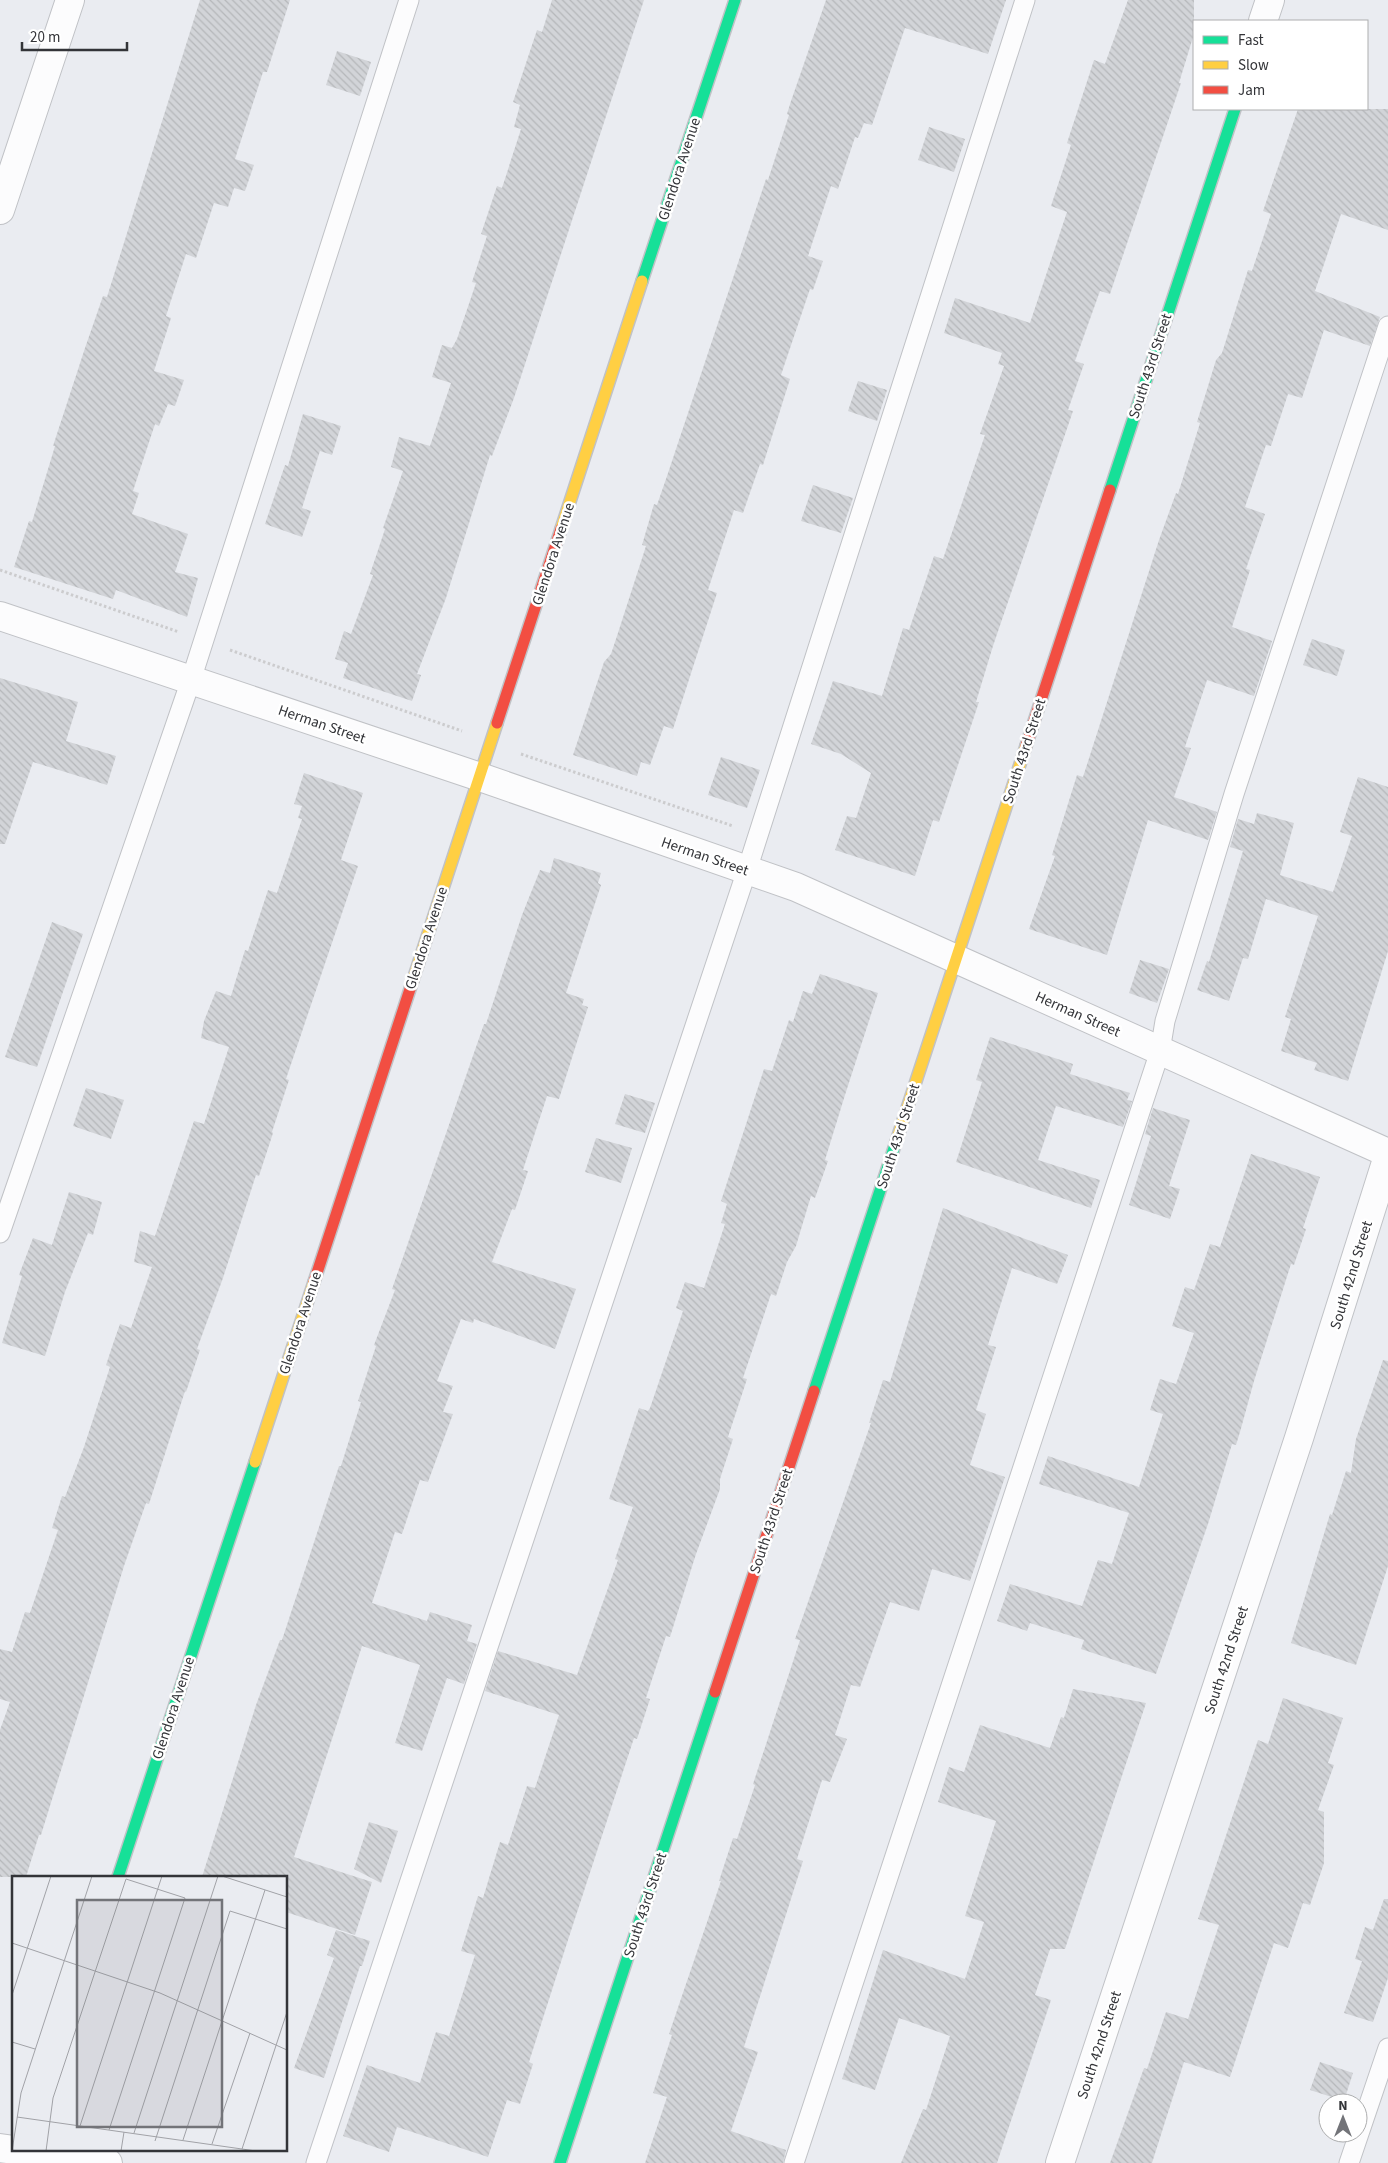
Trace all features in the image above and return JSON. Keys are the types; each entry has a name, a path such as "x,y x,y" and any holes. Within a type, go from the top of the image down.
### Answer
{"street":[{"path":"0,210 70,0"},
{"name":"Glendora Avenue","path":"118,1876 735,0"},
{"path":"1264,20 1270,0"},
{"name":"South 43rd Street","path":"560,2163 1235,110"},
{"name":"Herman Street","path":"0,616 480,777 796,887 1388,1154"},
{"name":"South 42nd Street","path":"1060,2163 1300,1438 1388,1154"},
{"path":"36,2151 108,2163"}],"lane":[{"path":"0,1233 191,680 409,0"},
{"path":"316,2163 747,870 1025,0"},
{"path":"794,2163 1160,1051 1165,1021 1234,794 1388,326"},
{"path":"1349,2163 1388,2048"}],"building":[{"path":"200,0 290,0 267,72 263,72 235,159 254,165 245,191 234,188 228,207 214,203 196,258 186,254 166,316 171,318 154,371 184,380 175,406 168,404 159,426 155,424 133,491 139,493 132,514 188,534 175,572 198,578 187,617 116,590 113,599 14,567 29,521 32,522 55,446 53,446 85,348 103,296 107,297"},
{"path":"552,0 644,0 514,398 492,456 490,455 446,598 417,674 421,675 412,701 343,678 348,663 335,659 344,631 351,634 373,575 370,574 385,529 383,528 403,471 391,467 399,437 430,446 451,383 432,377 442,345 452,348 457,339 476,283 472,282 487,236 481,234 497,186 502,188 521,129 514,127 520,105 513,102 537,30 542,32"},
{"path":"826,0 1006,0 988,54 905,28 872,125 864,123 858,138 855,137 838,189 831,186 808,256 823,261 813,290 810,289 781,375 790,379 763,465 760,464 743,513 734,510 708,590 717,593 673,729 664,726 650,765 641,762 637,776 573,755 604,662 611,654 646,546 642,545 654,504 657,505 666,479 766,179 768,180 789,115 787,114 791,101"},
{"path":"1128,0 1194,0 1193,37 1179,83 1181,83 1110,294 1100,291 1075,361 1084,364 1068,410 1073,411 993,646 976,702 979,702 939,822 933,820 915,876 835,850 847,816 856,818 871,773 841,754 811,744 833,681 882,696 903,628 909,630 934,556 943,559 985,435 980,434 1004,366 998,364 1002,353 944,333 955,298 1030,323 1067,212 1051,206 1071,145 1067,143 1094,60 1105,64"},
{"path":"337,51 371,62 360,96 326,85"},
{"path":"1388,109 1388,230 1341,214 1315,291 1380,317 1370,346 1324,330 1302,398 1288,394 1271,446 1266,445 1245,507 1265,514 1246,569 1250,570 1232,627 1272,641 1254,696 1207,680 1185,747 1191,748 1174,797 1217,812 1208,840 1148,820 1107,955 1029,929 1055,856 1052,855 1077,775 1083,777 1159,540 1176,493 1178,494 1200,423 1197,422 1216,360 1222,353 1248,270 1252,271 1271,214 1263,211 1298,110"},
{"path":"929,127 965,139 954,172 918,160"},
{"path":"858,381 887,390 877,421 848,411"},
{"path":"303,414 341,426 332,455 320,451 302,508 311,511 302,537 265,524 285,465 288,466"},
{"path":"813,485 853,498 841,533 801,521"},
{"path":"1312,639 1345,650 1337,676 1303,665"},
{"path":"0,678 78,702 66,741 116,756 107,785 33,762 5,844 0,844"},
{"path":"721,757 760,770 747,808 708,795"},
{"path":"304,773 363,793 341,860 358,866 286,1079 289,1080 259,1176 256,1175 223,1278 197,1349 200,1350 149,1504 146,1503 124,1566 41,1835 39,1835 26,1876 0,1877 0,1730 10,1702 0,1699 0,1649 12,1652 25,1612 30,1613 58,1530 52,1528 62,1496 65,1497 84,1447 110,1367 106,1365 114,1341 120,1324 131,1328 152,1267 134,1262 140,1231 155,1236 194,1121 204,1124 229,1047 201,1038 204,1021 216,991 231,996 245,950 248,951 268,890 277,893 302,819 298,818 302,806 294,804"},
{"path":"1358,777 1388,787 1388,951 1348,1081 1314,1070 1317,1063 1281,1051 1291,1019 1285,1017 1318,916 1266,899 1248,959 1243,958 1229,1001 1197,990 1207,961 1209,962 1243,851 1230,847 1238,819 1254,824 1257,813 1294,823 1280,875 1333,892 1352,836 1340,832"},
{"path":"554,858 601,873 598,883 601,885 566,993 584,999 582,1005 588,1007 559,1099 547,1096 523,1170 528,1171 515,1210 512,1209 492,1262 576,1289 555,1349 474,1319 473,1323 461,1319 437,1381 453,1386 443,1412 453,1414 428,1482 420,1480 402,1534 395,1532 372,1603 427,1621 430,1612 472,1625 467,1641 477,1644 464,1684 447,1678 422,1751 395,1743 420,1665 362,1646 294,1857 372,1882 355,1935 288,1913 288,1876 202,1876 256,1705 280,1640 282,1640 339,1466 341,1466 361,1402 358,1401 376,1346 374,1345 395,1290 392,1289 484,1024 486,1024 522,915 540,870 550,873"},
{"path":"52,922 83,934 37,1067 5,1057"},
{"path":"1140,960 1169,969 1157,1003 1129,993"},
{"path":"820,974 878,993 825,1160 828,1161 815,1198 811,1196 796,1246 787,1262 776,1296 771,1294 743,1378 747,1379 728,1437 733,1439 720,1479 720,1489 696,1554 670,1637 666,1636 646,1698 650,1699 637,1739 634,1738 529,2062 533,2064 520,2104 507,2100 488,2157 397,2127 389,2152 343,2136 367,2065 420,2083 436,2032 449,2036 475,1955 461,1951 478,1896 483,1898 500,1842 508,1845 527,1786 535,1788 559,1715 485,1691 498,1651 577,1675 618,1560 615,1559 633,1507 609,1499 639,1408 648,1411 650,1408 683,1311 676,1308 685,1282 704,1288 725,1224 721,1223 727,1204 721,1201 764,1069 772,1071 789,1020 793,1022 803,991 812,994"},
{"path":"990,1037 1073,1064 1070,1074 1130,1093 1127,1100 1132,1101 1123,1127 1056,1106 1038,1160 1100,1180 1091,1208 956,1162 982,1082 976,1080"},
{"path":"86,1088 124,1100 111,1139 73,1126"},
{"path":"625,1094 655,1103 645,1133 615,1124"},
{"path":"1153,1108 1190,1120 1169,1186 1180,1189 1170,1219 1129,1205 1151,1136 1145,1134"},
{"path":"596,1138 632,1148 621,1183 585,1172"},
{"path":"1251,1154 1320,1177 1303,1228 1306,1229 1294,1265 1291,1264 1236,1445 1232,1444 1208,1524 1156,1674 1081,1649 1084,1640 1030,1623 1027,1631 997,1621 1010,1584 1082,1606 1098,1560 1112,1564 1129,1513 1039,1484 1048,1456 1139,1487 1163,1414 1150,1410 1160,1379 1176,1384 1194,1333 1172,1326 1185,1287 1194,1290 1210,1244 1220,1247"},
{"path":"69,1192 102,1202 93,1235 88,1233 65,1292 45,1356 2,1343 22,1276 19,1275 33,1238 52,1245"},
{"path":"943,1208 1068,1255 1057,1284 1012,1268 988,1345 996,1347 976,1410 986,1414 970,1465 1005,1477 970,1581 932,1569 919,1611 890,1602 860,1687 851,1685 835,1735 847,1739 830,1782 822,1780 797,1859 803,1861 744,2047 758,2052 731,2131 786,2150 783,2163 645,2163 667,2097 653,2093 672,2035 669,2034 721,1881 719,1881 733,1838 737,1839 755,1785 753,1784 800,1640 795,1639 871,1423 869,1423 883,1380 890,1382"},
{"path":"1383,1360 1388,1361 1388,1566 1356,1665 1291,1643 1330,1514 1332,1515 1346,1471 1351,1473 1356,1439"},
{"path":"1073,1689 1146,1703 1065,1949 1050,1949 1035,1995 1051,2000 997,2163 901,2163 923,2109 926,2110 950,2036 899,2018 875,2090 842,2079 883,1950 965,1979 984,1922 965,1916 996,1821 938,1802 949,1767 964,1772 980,1725 1050,1748 1061,1717 1064,1718"},
{"path":"1283,1698 1343,1718 1328,1763 1334,1765 1318,1810 1324,1812 1324,1863 1310,1905 1303,1903 1288,1948 1274,1943 1230,2077 1184,2062 1152,2163 1110,2163 1144,2068 1147,2069 1166,2012 1188,2019 1219,1925 1198,1919 1258,1740 1268,1744"},
{"path":"369,1822 398,1831 381,1883 354,1869"},
{"path":"1384,1899 1388,1899 1388,1978 1373,2022 1344,2013 1362,1961 1355,1959 1365,1927 1373,1930"},
{"path":"336,1930 370,1941 362,1966 360,1966 324,2078 294,2068 334,1958 327,1955"},
{"path":"1320,2062 1353,2073 1347,2093 1319,2093 1310,2090"}],"traffic: fast":[{"path":"642,281 735,0"},
{"path":"1110,490 1235,110"},
{"path":"814,1391 897,1139"},
{"path":"118,1876 255,1462"},
{"path":"560,2163 715,1692"}],"traffic: slow":[{"path":"561,529 642,281"},
{"path":"413,980 497,723"},
{"path":"897,1139 1026,746"},
{"path":"255,1462 314,1282"}],"traffic: jam":[{"path":"1026,746 1110,490"},
{"path":"497,723 561,529"},
{"path":"314,1282 413,980"},
{"path":"715,1692 814,1391"}]}
